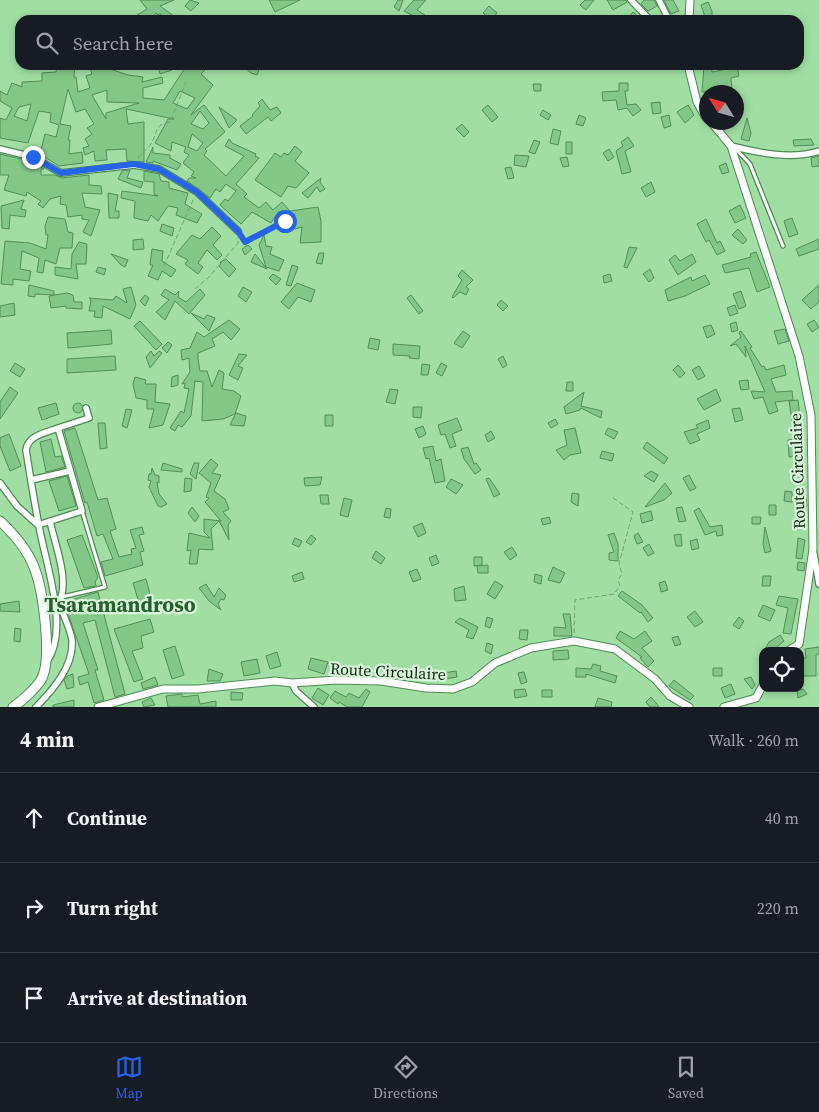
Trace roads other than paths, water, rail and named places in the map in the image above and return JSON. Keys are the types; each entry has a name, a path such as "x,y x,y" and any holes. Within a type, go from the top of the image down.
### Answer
{"main road":[{"path":"0,521 26,552 34,567 46,627 44,665 41,679 13,707"}],"street":[{"path":"631,0 645,15"},
{"path":"659,0 666,15"},
{"path":"689,15 690,0"},
{"path":"689,70 699,106"},
{"name":"Route Circulaire","path":"718,130 731,146 799,356 811,414 813,549 799,644 794,647"},
{"path":"731,146 761,153 805,155 819,151"},
{"path":"0,149 33,157 61,173 134,164 159,169 197,192 238,231"},
{"path":"44,665 52,653 57,635 52,578 38,525 27,444 32,437 89,418 86,408"},
{"path":"38,525 82,511 58,428"},
{"path":"31,480 70,470"},
{"path":"0,482 4,491 17,506 38,525"},
{"path":"36,707 55,688 67,665 72,640 59,603 62,596 62,575 50,521"},
{"path":"813,549 819,584"},
{"name":"Route Circulaire","path":"98,707 163,689 198,689 275,681 292,683 337,680 381,681 426,688 453,689 472,682 494,663 531,648 574,641 615,649 655,679 670,696 689,707"},
{"path":"292,683 296,692 314,707"},
{"path":"724,707 756,698 760,692"}],"lane":[{"path":"731,146 744,155 750,164 783,246"},
{"path":"62,596 106,587 82,511"}],"district":[{"name":"Tsaramandroso","path":"120,605"}]}
